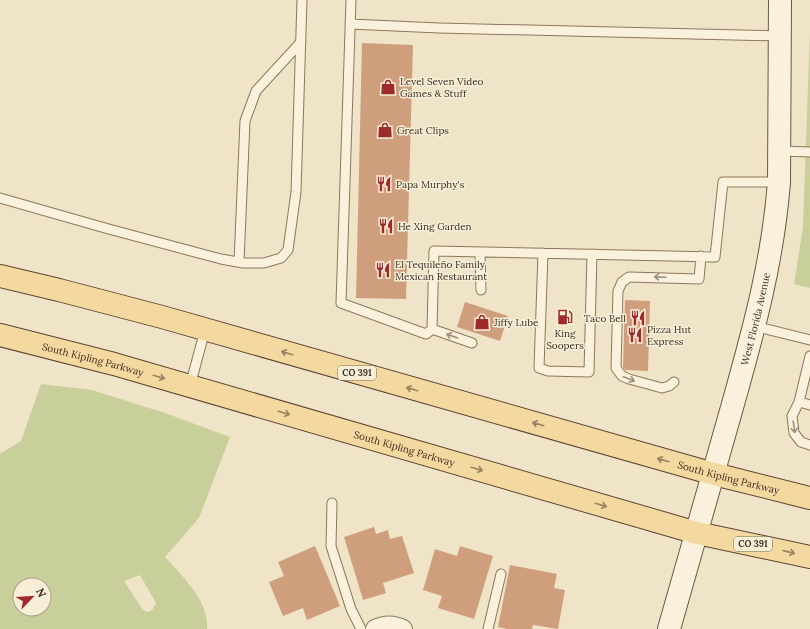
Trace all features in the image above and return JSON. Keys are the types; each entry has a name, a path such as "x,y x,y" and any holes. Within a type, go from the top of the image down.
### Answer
{"main road":[{"name":"South Kipling Parkway","path":"0,276 59,290 205,330 714,474 810,498"},
{"name":"South Kipling Parkway","path":"0,335 114,364 696,533 810,557"}],"street":[{"name":"West Florida Avenue","path":"669,629 714,474 754,326 768,267 779,182 780,0"},
{"path":"375,629 382,625 389,624 403,629"}],"lane":[{"path":"0,198 119,232 239,262 264,263 281,258 288,250 296,192 302,0"},
{"path":"351,0 341,303 426,334 432,329 434,251 715,257 723,182 779,182"},
{"path":"350,24 439,28 780,36"},
{"path":"239,262 245,121 256,91 301,42"},
{"path":"780,151 810,152"},
{"path":"480,252 481,290"},
{"path":"543,253 539,368 548,371 589,372 592,254"},
{"path":"674,382 669,386 662,388 622,376 616,368 618,291 622,282 628,277 699,279 701,256"},
{"path":"754,326 810,340"},
{"path":"432,329 472,343"},
{"path":"190,386 205,330"},
{"path":"810,356 799,402 792,416 794,433 801,442 810,445"},
{"path":"799,402 810,405"},
{"path":"332,503 331,546 351,608 361,629"},
{"path":"488,629 502,574"}],"green space":[{"path":"810,30 810,288 794,284 803,227"},
{"path":"41,384 92,390 165,413 230,437 199,518 165,557 186,580 199,598 204,608 207,629 0,629 0,454 21,441","holes":["140,575 156,603 153,609 148,612 143,610 124,581"]}],"building":[{"path":"362,43 413,45 406,299 356,298"},
{"path":"625,300 650,301 648,371 625,370 623,367"},
{"name":"Jiffy Lube","path":"465,302 508,316 500,341 457,327"},
{"path":"374,527 376,534 388,530 390,539 402,536 414,573 383,583 386,593 363,600 344,537"},
{"path":"315,546 340,606 307,620 303,608 283,616 269,582 284,576 278,562"},
{"path":"460,546 493,556 474,619 438,608 442,596 423,590 435,549 457,556"},
{"path":"510,565 557,574 554,588 565,590 558,629 533,625 532,629 507,629 498,627"}],"place":[{"name":"Level Seven Video Games & Stuff","path":"388,87"},
{"name":"Great Clips","path":"385,130"},
{"name":"Papa Murphy's","path":"384,184"},
{"name":"He Xing Garden","path":"386,226"},
{"name":"El Tequileño Family Mexican Restaurant","path":"383,270"},
{"name":"King Soopers","path":"565,317"},
{"name":"Taco Bell","path":"638,318"},
{"name":"Jiffy Lube","path":"482,322"},
{"name":"Pizza Hut Express","path":"635,335"}]}
